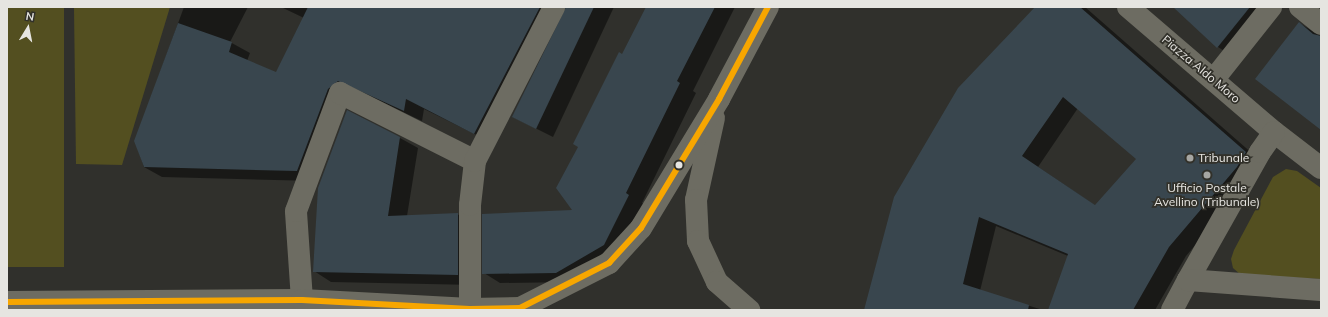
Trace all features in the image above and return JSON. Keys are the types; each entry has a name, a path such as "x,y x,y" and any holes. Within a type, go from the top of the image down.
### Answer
{"street":[{"path":"470,309 470,205 475,161 554,7"},
{"path":"520,308 610,263 641,228 719,99 768,7"},
{"name":"Piazza Aldo Moro","path":"1128,7 1214,79 1274,132 1321,168"},
{"path":"1214,79 1271,7"},
{"path":"1300,7 1321,24"},
{"path":"302,300 296,211 340,93 475,161"},
{"path":"719,99 696,200 698,241 717,282 749,310"},
{"path":"1172,310 1260,152 1274,132"},
{"path":"1188,280 1321,290"},
{"path":"7,302 302,300 470,309 520,308 551,310"}],"shaded area":[{"path":"7,7 64,7 64,267 7,267"},
{"path":"74,7 170,7 122,165 76,164"},
{"path":"1286,169 1297,171 1321,188 1321,279 1241,275 1233,268 1231,259 1234,250 1273,177"}],"building":[{"path":"308,7 540,7 474,134 406,99 404,111 338,81 328,89 297,171 144,167 134,141 178,23 232,42 229,52 276,72"},
{"path":"566,7 594,7 536,129 512,117"},
{"path":"646,7 715,7 677,81 680,83 626,193 629,195 604,245 556,273 482,274 482,214 572,210 556,188 578,147 573,144 619,52 622,54"},
{"name":"Tribunale","path":"1035,7 1080,7 1246,152 1237,167 1169,247 1133,310 1048,310 1068,254 979,217 963,284 1029,305 1028,310 864,310 894,197 958,88","holes":["1063,97 1136,159 1095,205 1022,156"]},
{"path":"1173,7 1250,7 1217,48"},
{"path":"1299,22 1313,34 1321,36 1321,130 1255,79"},
{"path":"347,110 400,137 388,216 458,213 458,275 313,272 318,188"}],"transit line":[{"path":"7,302 302,300 470,309 520,308 609,263 641,228 719,99 768,7"}],"place":[{"name":"Tribunale","path":"1190,158"},
{"name":"Ufficio Postale Avellino (Tribunale)","path":"1207,175"}]}
